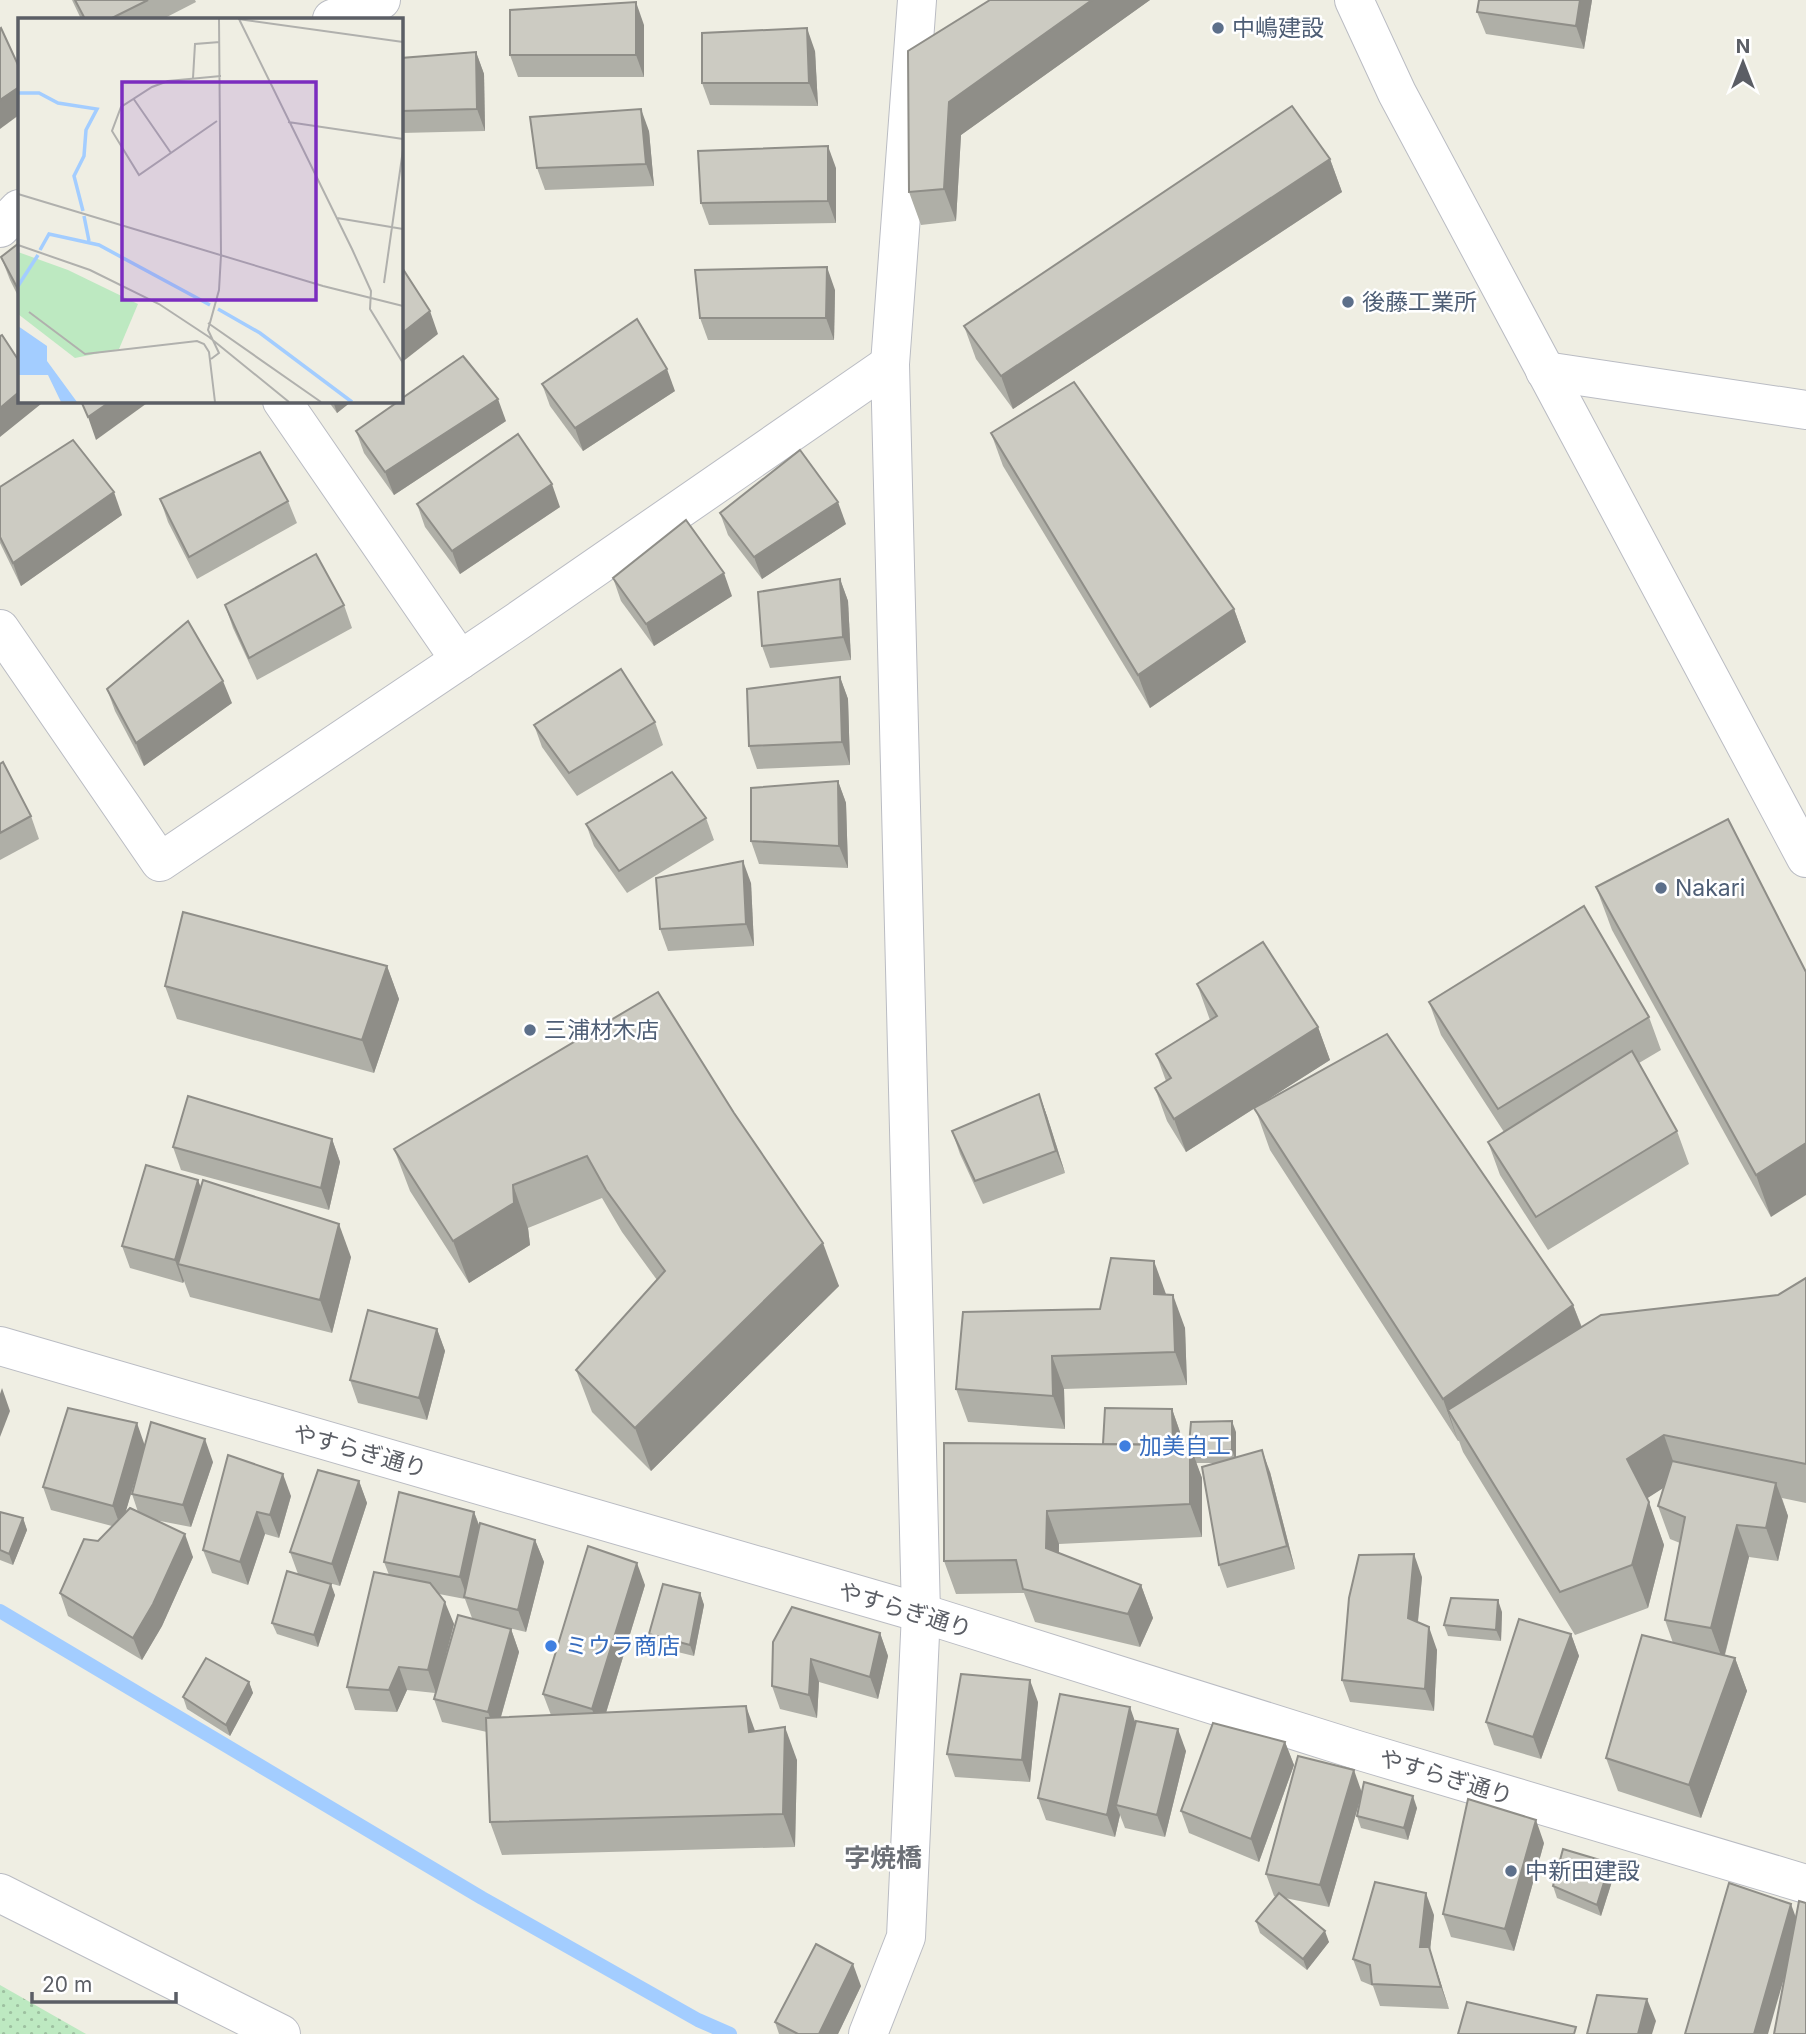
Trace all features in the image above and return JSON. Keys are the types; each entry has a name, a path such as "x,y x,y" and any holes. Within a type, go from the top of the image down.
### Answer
{"street":[{"path":"335,18 381,0"},
{"path":"869,2034 906,1937 921,1613 890,364 917,0"},
{"path":"1354,0 1397,93 1806,858"},
{"path":"0,228 18,210"},
{"path":"0,629 160,862 460,660 890,364"},
{"path":"1545,371 1806,410"},
{"path":"283,402 460,660"},
{"name":"やすらぎ通り","path":"0,1346 921,1613 1357,1750 1806,1884"},
{"path":"0,1893 281,2034"}],"green space":[{"path":"0,1985 86,2034 0,2034"}],"building":[{"path":"75,0 148,0 112,18 84,18"},
{"path":"990,0 1092,0 949,102 944,189 909,192 908,51"},
{"path":"1479,0 1580,0 1576,26 1477,12"},
{"path":"636,2 636,55 510,55 510,10"},
{"path":"807,28 809,83 702,83 702,33"},
{"path":"0,29 18,65 18,88 0,100"},
{"path":"476,52 477,109 402,111 402,58"},
{"path":"1292,106 1330,159 1001,376 964,326"},
{"path":"641,109 646,164 537,168 530,117"},
{"path":"828,146 828,201 701,203 698,151"},
{"path":"18,244 18,289 1,257"},
{"path":"827,267 826,318 700,318 695,270"},
{"path":"402,268 430,311 402,333"},
{"path":"637,319 667,369 575,428 542,384"},
{"path":"2,335 18,359 18,393 0,408"},
{"path":"463,356 498,399 385,472 356,431 398,402 402,402 402,398"},
{"path":"1074,382 1234,609 1138,675 991,433"},
{"path":"81,402 110,402 88,417"},
{"path":"518,434 552,484 452,551 417,504"},
{"path":"73,440 114,492 13,563 0,537 0,487"},
{"path":"800,450 838,502 754,557 720,513"},
{"path":"260,452 288,501 189,557 160,499"},
{"path":"686,520 724,573 646,624 613,578"},
{"path":"316,554 344,605 249,658 225,605"},
{"path":"840,579 843,637 762,646 758,592"},
{"path":"188,621 223,681 136,743 107,689"},
{"path":"621,669 655,722 569,773 534,725"},
{"path":"840,677 842,742 749,746 747,689"},
{"path":"3,762 31,816 0,833 0,764"},
{"path":"672,772 706,818 619,871 586,824"},
{"path":"838,781 839,846 751,841 751,788"},
{"path":"1728,819 1806,972 1806,1143 1756,1175 1596,887"},
{"path":"743,861 746,924 660,929 656,878"},
{"path":"1584,906 1649,1017 1498,1109 1429,1002"},
{"path":"183,912 387,966 362,1040 165,986"},
{"path":"1263,942 1318,1027 1174,1119 1155,1088 1171,1078 1156,1054 1217,1016 1197,984"},
{"path":"658,992 734,1113 823,1243 635,1428 576,1370 665,1271 606,1190 587,1156 513,1185 514,1203 453,1241 394,1149"},
{"path":"1387,1034 1573,1305 1443,1399 1254,1108"},
{"path":"1632,1051 1677,1131 1536,1217 1488,1142"},
{"path":"1039,1094 1056,1151 975,1181 952,1131"},
{"path":"188,1096 332,1139 321,1188 173,1147"},
{"path":"146,1165 198,1180 175,1260 122,1246"},
{"path":"203,1180 339,1224 320,1300 178,1264"},
{"path":"1111,1258 1154,1261 1154,1294 1173,1295 1175,1352 1052,1356 1053,1396 956,1389 963,1312 1100,1309"},
{"path":"1806,1278 1806,1464 1664,1435 1627,1459 1649,1502 1632,1565 1560,1592 1448,1410 1601,1315 1778,1295"},
{"path":"368,1310 437,1329 419,1398 350,1380"},
{"path":"68,1408 137,1423 113,1506 43,1487"},
{"path":"1105,1408 1172,1409 1173,1445 1103,1444"},
{"path":"1232,1421 1232,1450 1192,1452 1189,1445 1191,1422"},
{"path":"151,1422 205,1439 183,1505 132,1494"},
{"path":"944,1443 1190,1445 1190,1504 1047,1511 1046,1548 1141,1585 1128,1614 1023,1589 1016,1560 944,1561"},
{"path":"1262,1450 1287,1546 1219,1565 1202,1467"},
{"path":"228,1455 283,1474 270,1515 257,1512 240,1562 203,1550"},
{"path":"1672,1461 1776,1483 1766,1528 1737,1525 1711,1628 1665,1620 1685,1517 1658,1506"},
{"path":"318,1470 359,1481 332,1564 290,1552"},
{"path":"399,1492 474,1512 460,1577 384,1562"},
{"path":"130,1508 185,1534 153,1604 133,1638 60,1593 84,1539 98,1541"},
{"path":"0,1512 23,1518 9,1554 0,1550"},
{"path":"480,1523 535,1540 518,1610 464,1597"},
{"path":"588,1546 637,1563 592,1709 543,1694"},
{"path":"1414,1554 1408,1618 1429,1627 1425,1689 1342,1680 1349,1598 1359,1555"},
{"path":"287,1571 331,1584 314,1635 272,1623"},
{"path":"374,1572 430,1583 445,1602 428,1670 399,1667 389,1690 347,1687"},
{"path":"663,1584 700,1593 690,1645 649,1634"},
{"path":"1451,1598 1498,1600 1496,1630 1444,1625"},
{"path":"792,1607 880,1633 870,1677 811,1659 809,1695 772,1686 773,1642"},
{"path":"458,1615 511,1629 488,1712 434,1699"},
{"path":"1519,1619 1571,1634 1533,1737 1486,1722"},
{"path":"1642,1635 1735,1658 1689,1785 1606,1758"},
{"path":"206,1658 249,1682 226,1725 183,1697"},
{"path":"961,1674 1030,1680 1022,1760 947,1754"},
{"path":"1060,1694 1130,1707 1107,1815 1038,1798"},
{"path":"746,1706 749,1732 785,1727 783,1814 490,1822 486,1718"},
{"path":"1136,1721 1178,1729 1157,1815 1116,1805"},
{"path":"1213,1723 1285,1742 1251,1839 1181,1811"},
{"path":"1298,1756 1354,1770 1320,1885 1266,1874"},
{"path":"1364,1782 1413,1796 1404,1828 1357,1816"},
{"path":"1468,1799 1536,1820 1505,1929 1443,1914"},
{"path":"1563,1849 1610,1863 1597,1905 1553,1886"},
{"path":"1375,1882 1426,1893 1420,1947 1429,1947 1441,1987 1372,1984 1370,1965 1353,1959"},
{"path":"1729,1883 1791,1904 1754,2034 1685,2034"},
{"path":"1279,1893 1325,1931 1303,1959 1256,1921"},
{"path":"1799,1901 1806,1903 1806,2034 1774,2034"},
{"path":"816,1944 853,1964 819,2034 798,2034 775,2022"},
{"path":"1597,1995 1647,1999 1638,2034 1587,2034"},
{"path":"1467,2002 1576,2027 1574,2034 1458,2034"}],"waterway":[{"path":"0,1611 482,1898 698,2020 730,2034"}],"place":[{"name":"中嶋建設","path":"1218,28"},
{"name":"後藤工業所","path":"1348,302"},
{"name":"Nakari","path":"1661,888"},
{"name":"三浦材木店","path":"530,1030"},
{"name":"加美自工","path":"1125,1446"},
{"name":"ミウラ商店","path":"551,1646"},
{"name":"中新田建設","path":"1511,1871"}],"district":[{"name":"字焼橋","path":"883,1857"}]}
